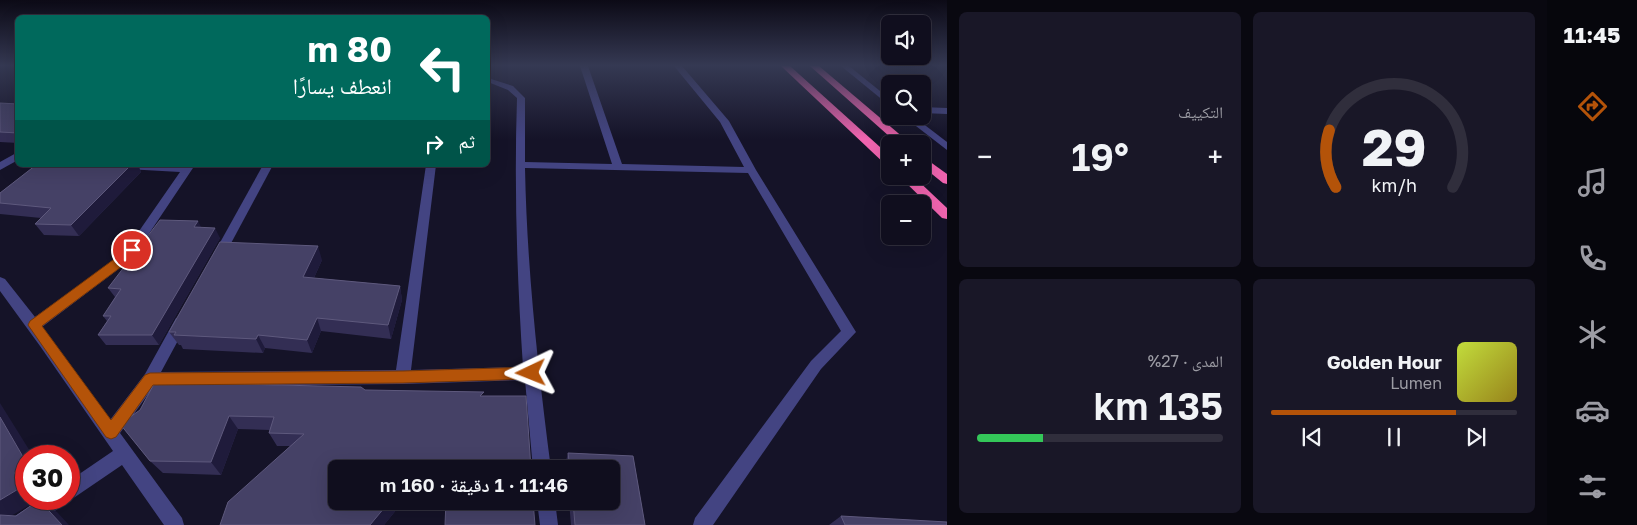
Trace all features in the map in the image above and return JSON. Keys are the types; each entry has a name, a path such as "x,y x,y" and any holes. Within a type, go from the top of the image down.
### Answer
{"highway":[{"path":"808,90 829,106"},
{"path":"812,90 881,154"},
{"path":"844,90 895,135"},
{"path":"931,167 947,180"},
{"path":"915,185 947,215"}],"street":[{"path":"516,90 521,98 519,165 531,373 541,460"},
{"path":"592,90 618,167"},
{"path":"698,90 724,121 751,170 848,332 816,365 702,525"},
{"path":"931,110 947,111"},
{"path":"919,125 947,147"},
{"path":"0,167 15,158"},
{"path":"519,165 751,170"},
{"path":"34,325 117,264 132,250 189,167"},
{"path":"212,268 267,167"},
{"path":"403,377 431,167"},
{"path":"0,282 34,325 111,432 123,454 175,525"},
{"path":"111,432 150,379 188,310"},
{"path":"150,379 403,377 531,373"},
{"path":"80,483 123,454"},
{"path":"19,525 41,510"},
{"path":"547,510 549,525"}],"building":[{"path":"0,103 15,104 15,133 0,132"},
{"path":"33,167 129,167 71,225 35,224 51,208 0,203 0,193"},
{"path":"160,220 198,221 194,227 215,228 152,335 98,335 111,316 103,316 121,289 108,288"},
{"path":"220,242 318,246 303,277 400,286 388,325 317,318 307,340 258,335 256,339 174,335 176,332 169,332"},
{"path":"155,382 361,387 365,390 484,392 480,396 526,396 530,460 328,460 328,510 382,510 370,525 220,525 228,502 304,434 269,433 274,417 229,416 211,462 150,461 120,424 140,410"},
{"path":"0,417 16,445 15,491 0,500"},
{"path":"568,453 633,456 645,525 575,525 574,510 620,510 620,460 569,460"},
{"path":"25,510 48,510 62,525 0,525 0,515 16,516"},
{"path":"446,510 534,510 535,525 445,525"},
{"path":"841,516 947,522 947,525 845,525"}],"route":[{"path":"132,250 117,264 34,325 111,432 150,379 403,377 531,373"}]}
